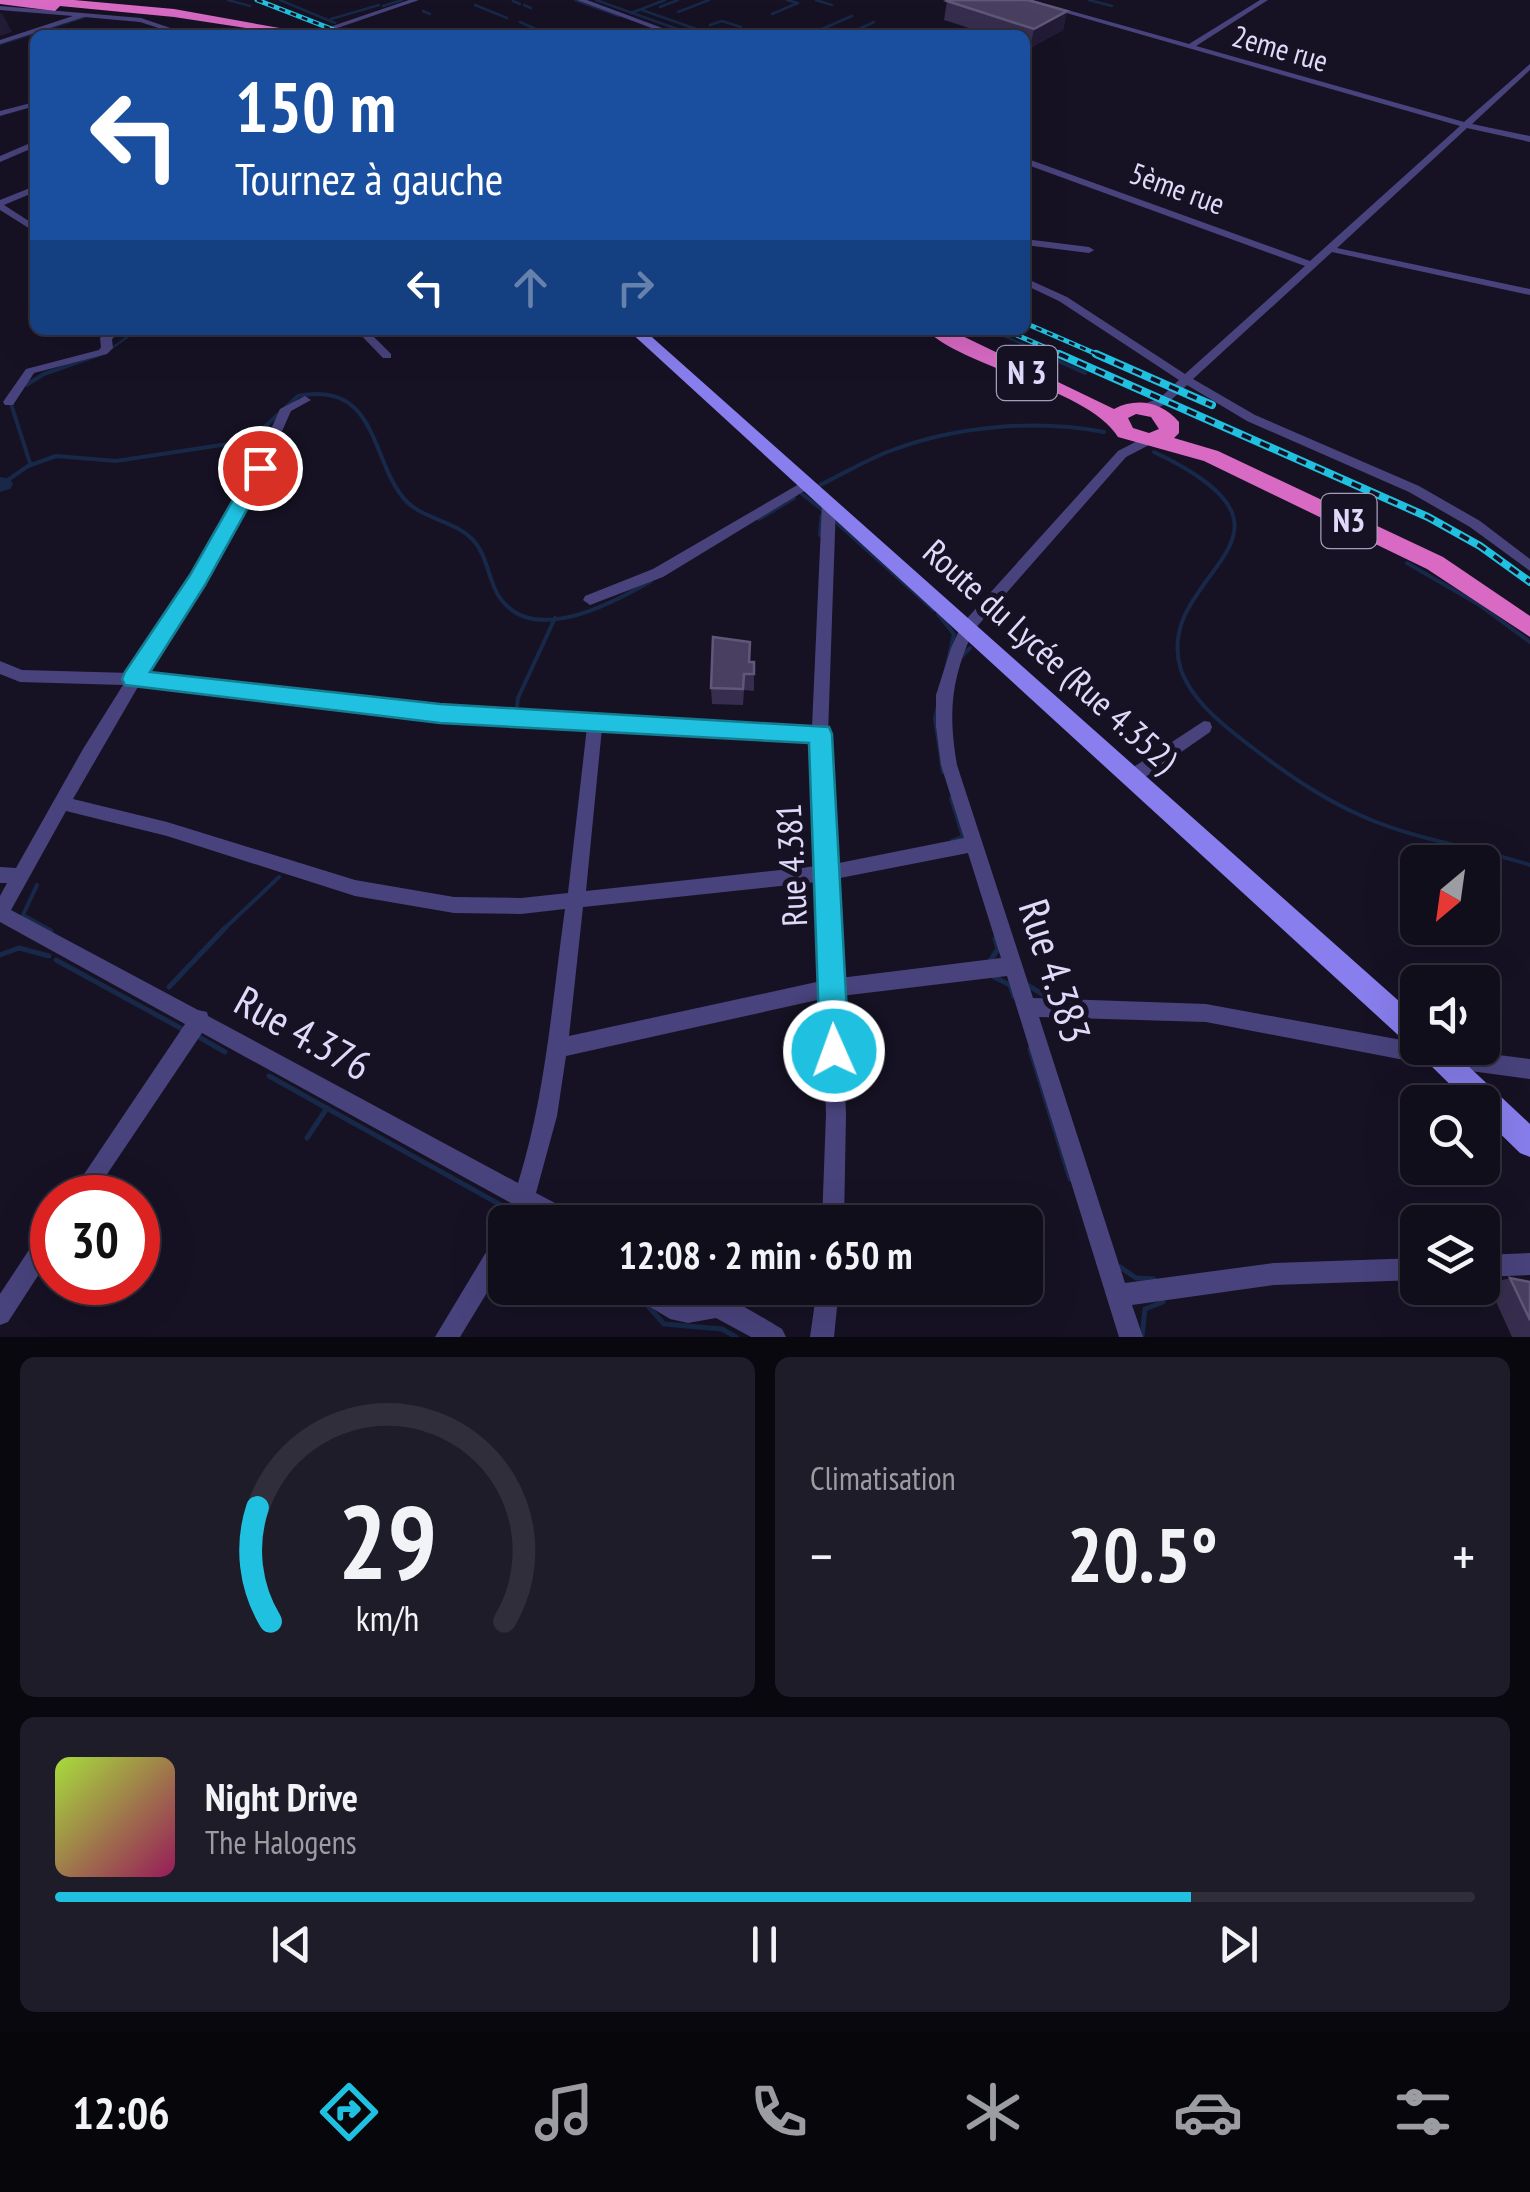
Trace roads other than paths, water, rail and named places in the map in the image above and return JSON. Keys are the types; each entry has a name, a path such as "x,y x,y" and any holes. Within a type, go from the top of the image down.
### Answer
{"highway":[{"path":"38,0 174,14 267,30"},
{"path":"0,5 179,20 229,30"},
{"name":"N 3","path":"946,335 1120,420"},
{"path":"963,335 1120,420 1158,422"},
{"path":"1120,420 1158,422"},
{"name":"N3","path":"1158,422 1421,544 1530,617"},
{"name":"N3","path":"1158,422 1211,456 1435,564 1530,628"}],"main road":[{"name":"Route du Lycée (Rue 4.352)","path":"641,335 1400,1020"},
{"path":"1449,1065 1530,1143"}],"street":[{"path":"326,30 416,0"},
{"path":"580,0 663,30"},
{"name":"2eme rue","path":"1024,0 1466,125 1530,139"},
{"path":"1190,47 1265,0"},
{"path":"0,5 140,20 171,30"},
{"path":"36,30 85,14"},
{"path":"0,42 30,32"},
{"path":"1122,454 1158,422 1186,380 1530,66"},
{"path":"0,114 30,105"},
{"path":"0,159 30,146"},
{"name":"5ème rue","path":"1030,163 1312,265"},
{"path":"0,205 30,191"},
{"path":"0,205 30,225"},
{"path":"1030,243 1089,250"},
{"path":"1330,249 1530,292"},
{"path":"1030,283 1063,299 1186,380 1252,418 1414,488 1474,524 1530,566"},
{"path":"9,402 30,371 103,352 110,335"},
{"path":"366,335 386,356"},
{"path":"0,913 134,679 247,496 286,409 305,400"},
{"path":"1120,420 1122,454"},
{"name":"Rue 4.383","path":"1122,454 968,628 952,661 940,718 949,766 1131,1337"},
{"path":"590,600 658,573 806,484"},
{"name":"Rue 4.381","path":"829,504 820,734 836,1114 834,1205"},
{"path":"0,667 20,676 134,679 440,714 820,734"},
{"path":"521,1205 559,1048 595,720"},
{"path":"1132,777 1204,728"},
{"path":"61,804 167,829 355,888 454,906 521,906 827,873 974,844"},
{"path":"0,874 22,876"},
{"name":"Rue 4.376","path":"0,913 535,1205"},
{"path":"559,1048 832,988 1012,966"},
{"path":"1028,1007 1206,1013 1400,1046"},
{"path":"94,1175 200,1019"},
{"path":"1500,1064 1530,1069"},
{"path":"1500,1265 1530,1264"},
{"path":"0,1314 30,1268"},
{"path":"448,1337 488,1270"},
{"path":"1119,1295 1274,1274 1400,1270"},
{"path":"667,1305 698,1312 705,1305"},
{"path":"726,1305 774,1337"},
{"path":"822,1337 826,1305"}],"waterway":[{"path":"228,0 250,6"},
{"path":"280,0 335,23"},
{"path":"383,6 402,0"},
{"path":"575,0 619,16"},
{"path":"596,0 632,13"},
{"path":"632,13 665,0"},
{"path":"660,7 678,0"},
{"path":"678,12 709,0"},
{"path":"772,14 798,3 787,0"},
{"path":"816,0 832,5"},
{"path":"1089,0 1112,6"},
{"path":"513,1 520,4"},
{"path":"331,19 379,5"},
{"path":"475,5 507,18"},
{"path":"524,5 531,8"},
{"path":"642,10 699,30"},
{"path":"423,11 430,14"},
{"path":"632,13 680,30"},
{"path":"820,30 852,16"},
{"path":"44,30 84,17"},
{"path":"710,25 722,21 741,27"},
{"path":"520,22 538,30"},
{"path":"857,30 874,22"},
{"path":"0,44 30,34"},
{"path":"112,348 130,335"},
{"path":"1002,335 1049,356"},
{"path":"94,356 104,353"},
{"path":"26,385 44,374 101,354"},
{"path":"1043,354 1085,373"},
{"path":"2,484 28,466 56,456 116,461 241,442 259,432 298,396 325,394 344,400 359,412 395,486 407,502 473,540 498,595 512,611 530,618 554,619"},
{"path":"11,404 30,463"},
{"path":"820,485 890,451 941,436 1024,426 1104,432"},
{"path":"1154,452 1206,482 1230,509 1234,533 1224,556 1189,607 1178,636 1181,670 1206,708 1283,770 1346,808 1403,831 1530,865"},
{"path":"802,494 824,511 821,518"},
{"path":"759,519 794,498"},
{"path":"835,521 934,610"},
{"path":"820,535 821,522"},
{"path":"1407,563 1478,604 1530,642"},
{"path":"554,619 595,609 651,581"},
{"path":"938,614 954,634 935,719 943,772"},
{"path":"516,714 518,698 554,619"},
{"path":"962,656 970,648"},
{"path":"625,717 644,718"},
{"path":"951,798 963,837 952,841"},
{"path":"224,929 279,877"},
{"path":"37,885 23,915 50,930"},
{"path":"45,928 51,931"},
{"path":"169,987 224,929"},
{"path":"990,961 998,949 995,939"},
{"path":"0,955 19,948 49,956"},
{"path":"56,960 184,1030"},
{"path":"994,977 1010,985 1014,997"},
{"path":"1029,986 1049,998"},
{"path":"199,1037 225,1052"},
{"path":"1030,1049 1070,1179"},
{"path":"269,1076 327,1108"},
{"path":"307,1138 327,1108"},
{"path":"327,1108 501,1205"},
{"path":"1120,1267 1136,1278 1154,1279"},
{"path":"1142,1337 1145,1309 1163,1302"},
{"path":"647,1305 664,1324 722,1329 736,1337"}],"railway":[{"path":"257,0 334,30"},
{"path":"1030,325 1101,356"},
{"path":"1017,335 1065,356"},
{"path":"1059,354 1428,517 1480,546 1530,582"},
{"path":"1096,354 1212,405"}]}
